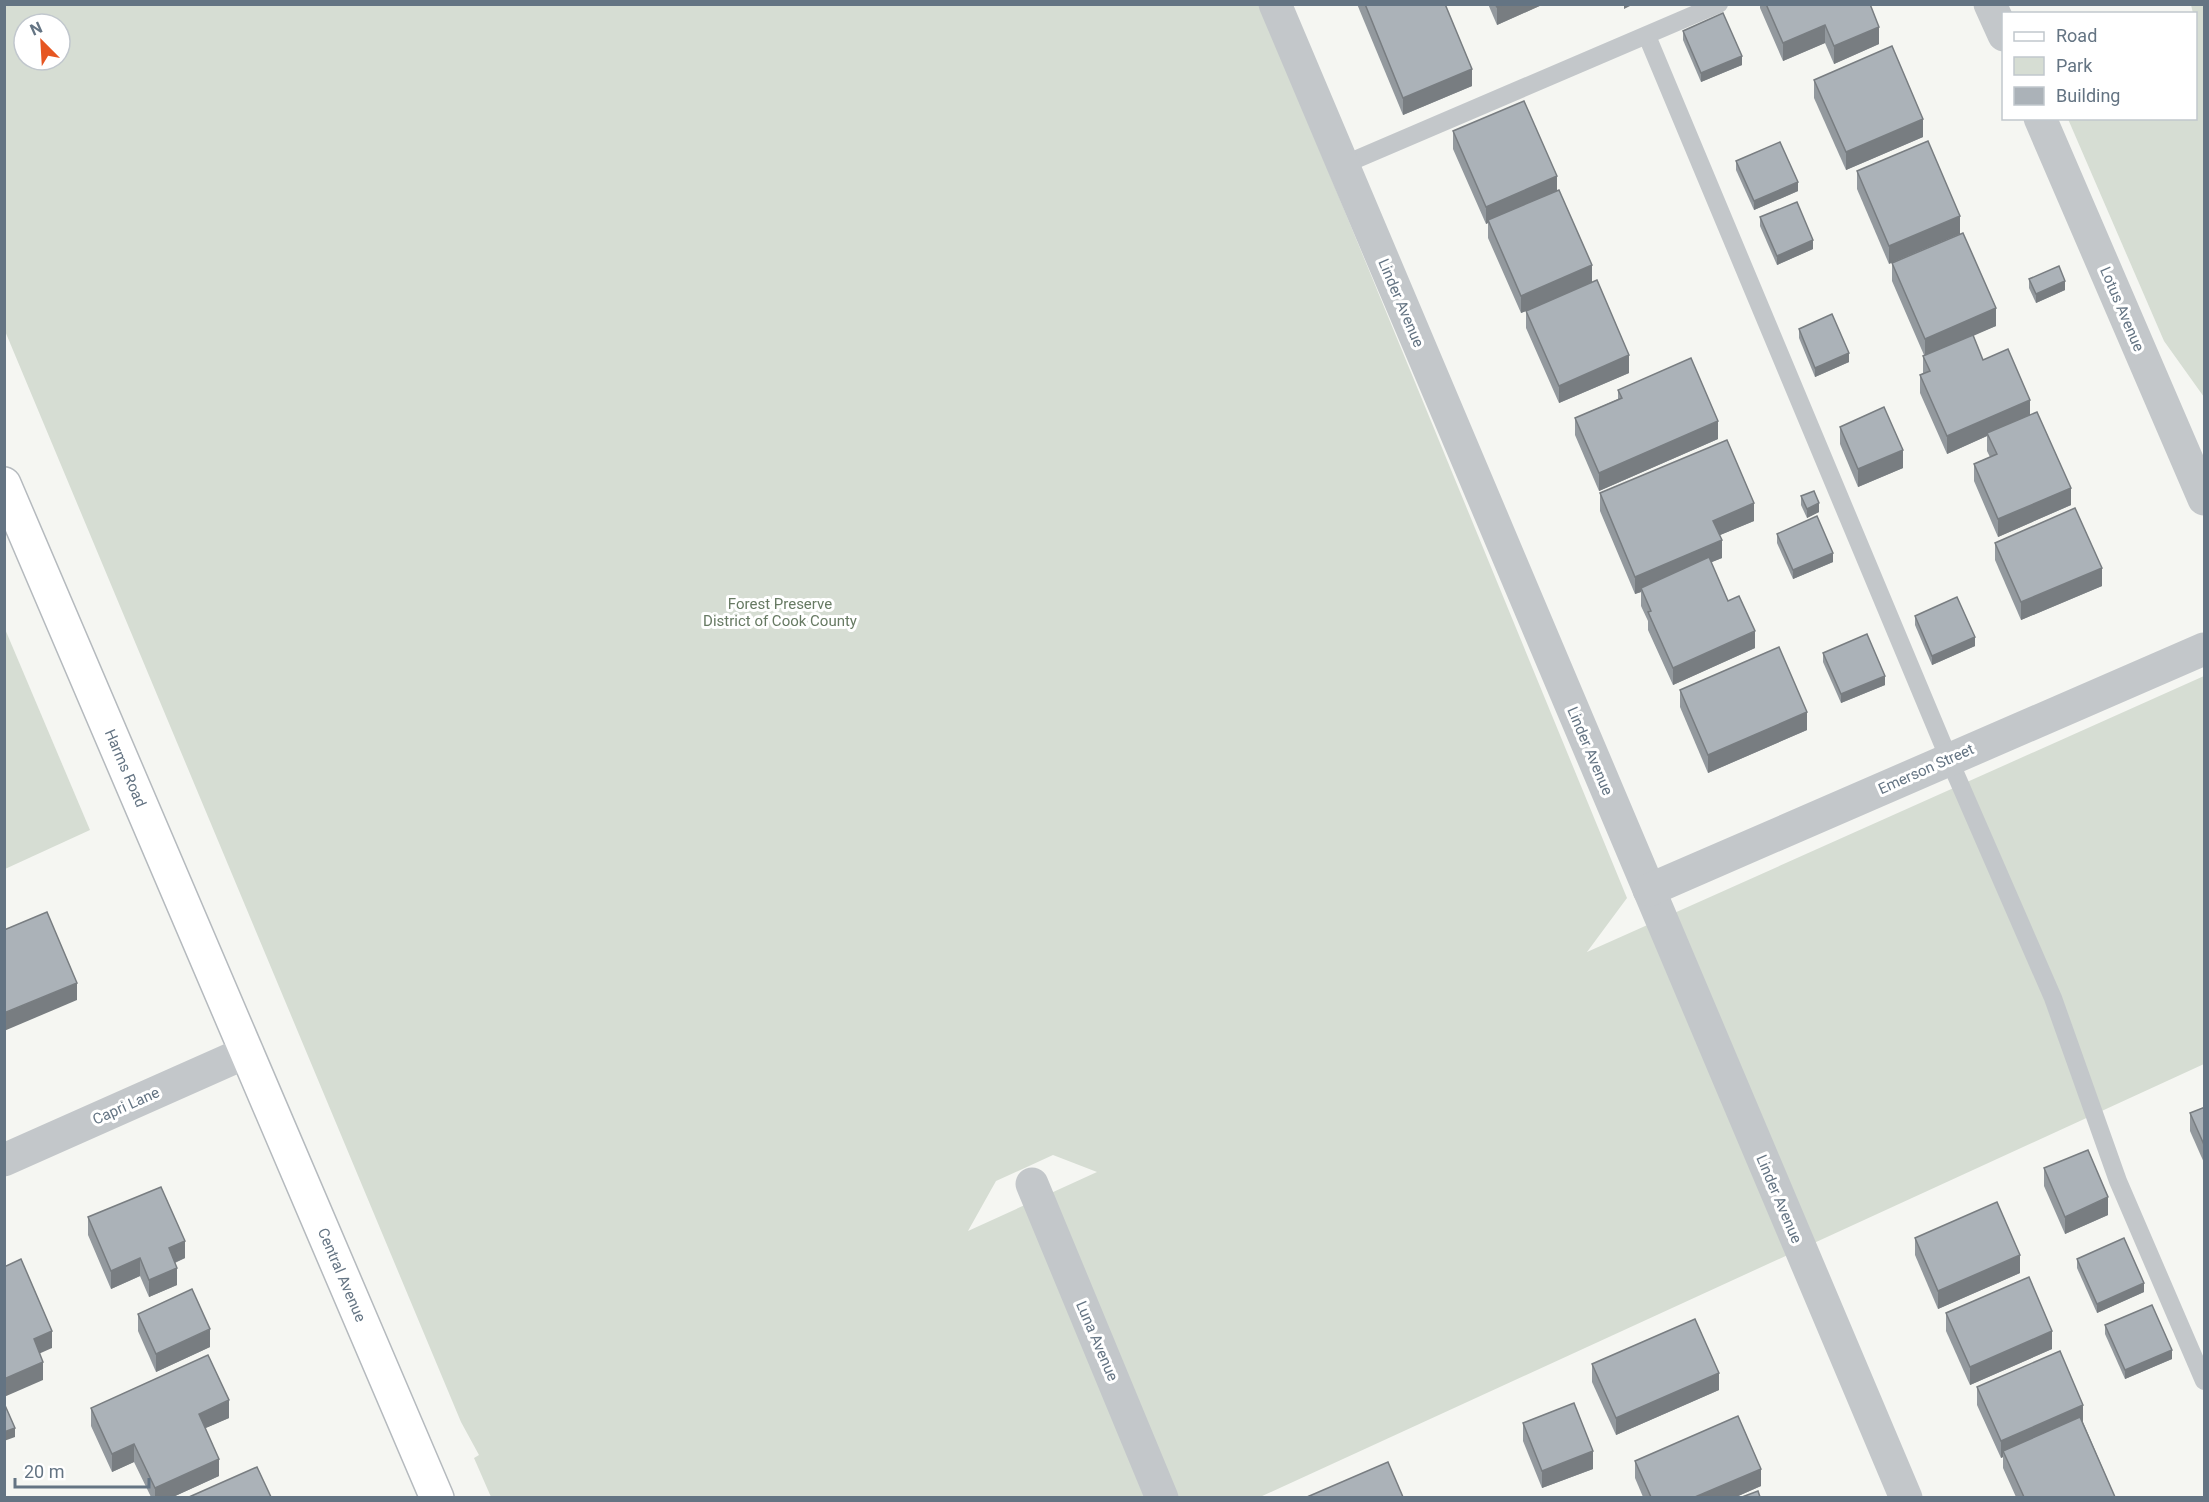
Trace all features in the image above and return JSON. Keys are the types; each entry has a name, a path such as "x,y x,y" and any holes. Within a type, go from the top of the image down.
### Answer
{"main road":[{"name":"Harms Road","path":"4,484 247,1052"},
{"name":"Central Avenue","path":"247,1052 437,1497"}],"street":[{"name":"Linder Avenue","path":"1275,4 1906,1497"},
{"path":"1990,4 2002,31"},
{"name":"Lotus Avenue","path":"2041,120 2205,499"},
{"name":"Emerson Street","path":"1649,890 2205,649"},
{"name":"Capri Lane","path":"4,1160 247,1052"},
{"name":"Luna Avenue","path":"1032,1184 1162,1497"}],"lane":[{"path":"1343,165 1719,4"},
{"path":"1647,36 1949,759 2053,998 2118,1181 2205,1381"}],"green space":[{"name":"Forest Preserve District of Cook County","path":"4,5 1260,5 1627,898 1587,952 2204,676 2204,1064 1260,1497 491,1497 474,1458 479,1455 461,1422 5,331","holes":["1053,1155 1097,1172 968,1231 996,1181"]},
{"path":"2191,5 2204,5 2204,397 2164,341 2068,120 2197,120 2197,12 2193,12"},
{"path":"5,629 90,830 4,869"}],"building":[{"path":"1365,4 1445,4 1472,69 1403,98"},
{"path":"1766,4 1870,4 1879,27 1834,46 1825,25 1783,43"},
{"path":"1723,13 1742,56 1701,73 1683,31"},
{"path":"1892,46 1923,119 1846,152 1814,80"},
{"path":"1524,101 1557,176 1486,207 1453,131"},
{"path":"1928,141 1960,216 1889,246 1857,171"},
{"path":"1780,142 1798,182 1754,201 1736,161"},
{"path":"1559,190 1592,265 1521,296 1488,220"},
{"path":"1797,202 1813,240 1777,256 1760,217"},
{"path":"1963,233 1996,308 1925,339 1892,263"},
{"path":"2059,266 2065,281 2036,294 2029,279"},
{"path":"1597,280 1629,355 1559,386 1526,311"},
{"path":"1832,314 1849,353 1815,368 1799,329"},
{"path":"1973,335 1983,360 2008,349 2030,400 1947,436 1920,375 1930,371 1923,356"},
{"path":"1691,358 1718,421 1599,473 1575,418 1622,398 1618,390"},
{"path":"1884,407 1903,450 1858,469 1840,427"},
{"path":"2037,412 2071,488 1998,519 1974,464 1997,454 1987,433"},
{"path":"1727,440 1754,503 1713,521 1722,540 1635,577 1600,493"},
{"path":"1814,491 1819,503 1807,509 1801,496"},
{"path":"2075,508 2102,568 2021,602 1995,543"},
{"path":"1817,516 1833,553 1793,570 1777,534"},
{"path":"1709,557 1728,601 1739,596 1755,631 1673,668 1648,612 1651,611 1641,588"},
{"path":"1957,597 1975,637 1932,656 1915,616"},
{"path":"1867,634 1885,676 1841,694 1823,653"},
{"path":"1779,647 1807,712 1708,755 1680,690"},
{"path":"47,912 77,983 4,1013 4,930"},
{"path":"2205,1107 2205,1147 2190,1113"},
{"path":"2088,1150 2108,1197 2065,1217 2044,1168"},
{"path":"161,1187 185,1241 169,1248 177,1268 149,1280 140,1258 111,1271 88,1217"},
{"path":"1997,1202 2020,1255 1938,1291 1915,1238"},
{"path":"2124,1238 2144,1283 2097,1304 2077,1259"},
{"path":"21,1259 52,1331 34,1339 43,1362 4,1379 4,1267"},
{"path":"2029,1277 2052,1331 1970,1367 1946,1313"},
{"path":"192,1289 210,1329 156,1354 138,1314"},
{"path":"2152,1305 2172,1350 2125,1370 2105,1325"},
{"path":"1695,1319 1719,1373 1616,1418 1592,1364"},
{"path":"2060,1351 2083,1405 2001,1441 1977,1387"},
{"path":"208,1355 229,1400 199,1414 219,1459 155,1488 134,1444 112,1454 91,1408"},
{"path":"4,1403 15,1428 4,1432"},
{"path":"1574,1403 1593,1451 1542,1471 1523,1423"},
{"path":"1738,1416 1761,1469 1695,1497 1651,1497 1635,1461"},
{"path":"2080,1417 2115,1497 2024,1497 2003,1451"},
{"path":"1388,1462 1403,1497 1307,1497"},
{"path":"257,1467 271,1497 189,1497"},
{"path":"1758,1491 1760,1497 1742,1497"}]}
